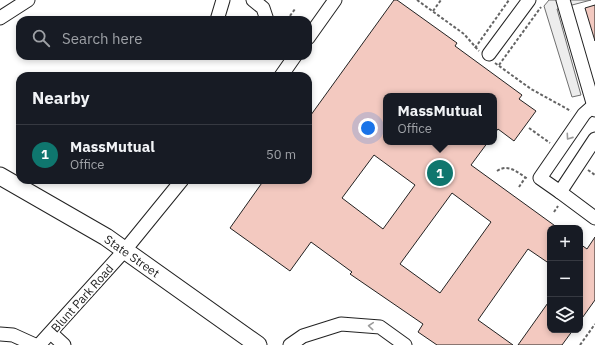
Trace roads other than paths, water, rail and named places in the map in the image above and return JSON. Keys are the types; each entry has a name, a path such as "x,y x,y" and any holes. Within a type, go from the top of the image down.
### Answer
{"main road":[{"name":"State Street","path":"0,176 96,231 258,345"}],"street":[{"path":"0,18 28,0"},
{"path":"219,16 223,0"},
{"path":"253,0 263,8 266,16"},
{"path":"312,32 335,0"},
{"path":"489,54 529,0"},
{"path":"563,0 594,108 584,114 540,178 560,198 595,218"},
{"path":"283,72 292,60"},
{"path":"560,198 595,139"},
{"name":"Blunt Park Road","path":"39,345 125,250 179,184"},
{"path":"290,345 303,336 341,324 380,327 405,345"},
{"path":"51,333 64,345"},
{"path":"0,334 13,335 36,345"}],"place":[{"name":"MassMutual","path":"440,173"}]}
